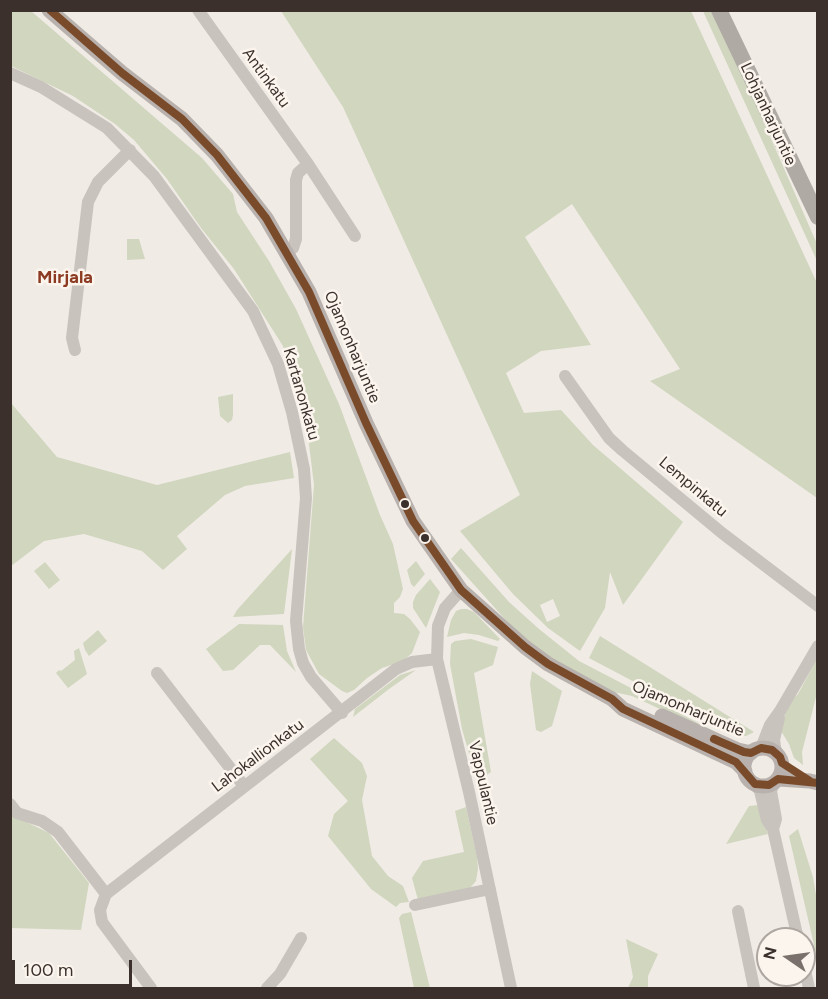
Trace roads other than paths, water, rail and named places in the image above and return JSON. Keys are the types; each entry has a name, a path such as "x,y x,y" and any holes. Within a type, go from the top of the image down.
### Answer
{"highway":[{"name":"Lohjanharjuntie","path":"719,10 816,211"}],"main road":[{"name":"Ojamonharjuntie","path":"49,10 122,73 182,119 217,155 266,219 309,292 366,423 413,521 461,590 525,647 548,664 612,699 622,709 735,762 745,771"},
{"name":"Ojamonharjuntie","path":"612,699 626,701 738,750 756,750"},
{"path":"756,750 772,750 779,758 814,782 776,781 764,786 755,784 750,781 745,771 745,762 756,750"},
{"path":"776,781 782,774 779,758"}],"street":[{"name":"Antinkatu","path":"198,10 308,164 355,236"},
{"name":"Kartanonkatu","path":"10,74 41,87 107,128 130,150 154,176 253,311 278,364 292,412 303,469 306,498 296,621 299,649 303,663 312,677 342,713"},
{"path":"75,350 72,338 88,202 98,183 130,150"},
{"path":"287,253 293,248 296,239 296,180 298,173 308,164"},
{"name":"Lempinkatu","path":"565,376 609,438 622,450 722,533 818,606"},
{"name":"Vappulantie","path":"461,590 445,608 438,626 437,659 511,988"},
{"path":"756,750 818,646"},
{"name":"Lahokallionkatu","path":"106,894 396,669 412,662 437,659"},
{"path":"157,674 244,786"},
{"path":"779,758 774,740 780,711"},
{"path":"773,829 776,819 771,791 776,781"},
{"path":"755,784 760,791 767,820 773,829 795,927"},
{"path":"10,804 17,813 42,821 58,832 106,894 100,910 102,922 151,988"},
{"path":"415,905 490,889"},
{"path":"738,911 754,988"},
{"path":"267,988 280,974 301,938"}],"district":[{"name":"Mirjala","path":"65,278"}]}
